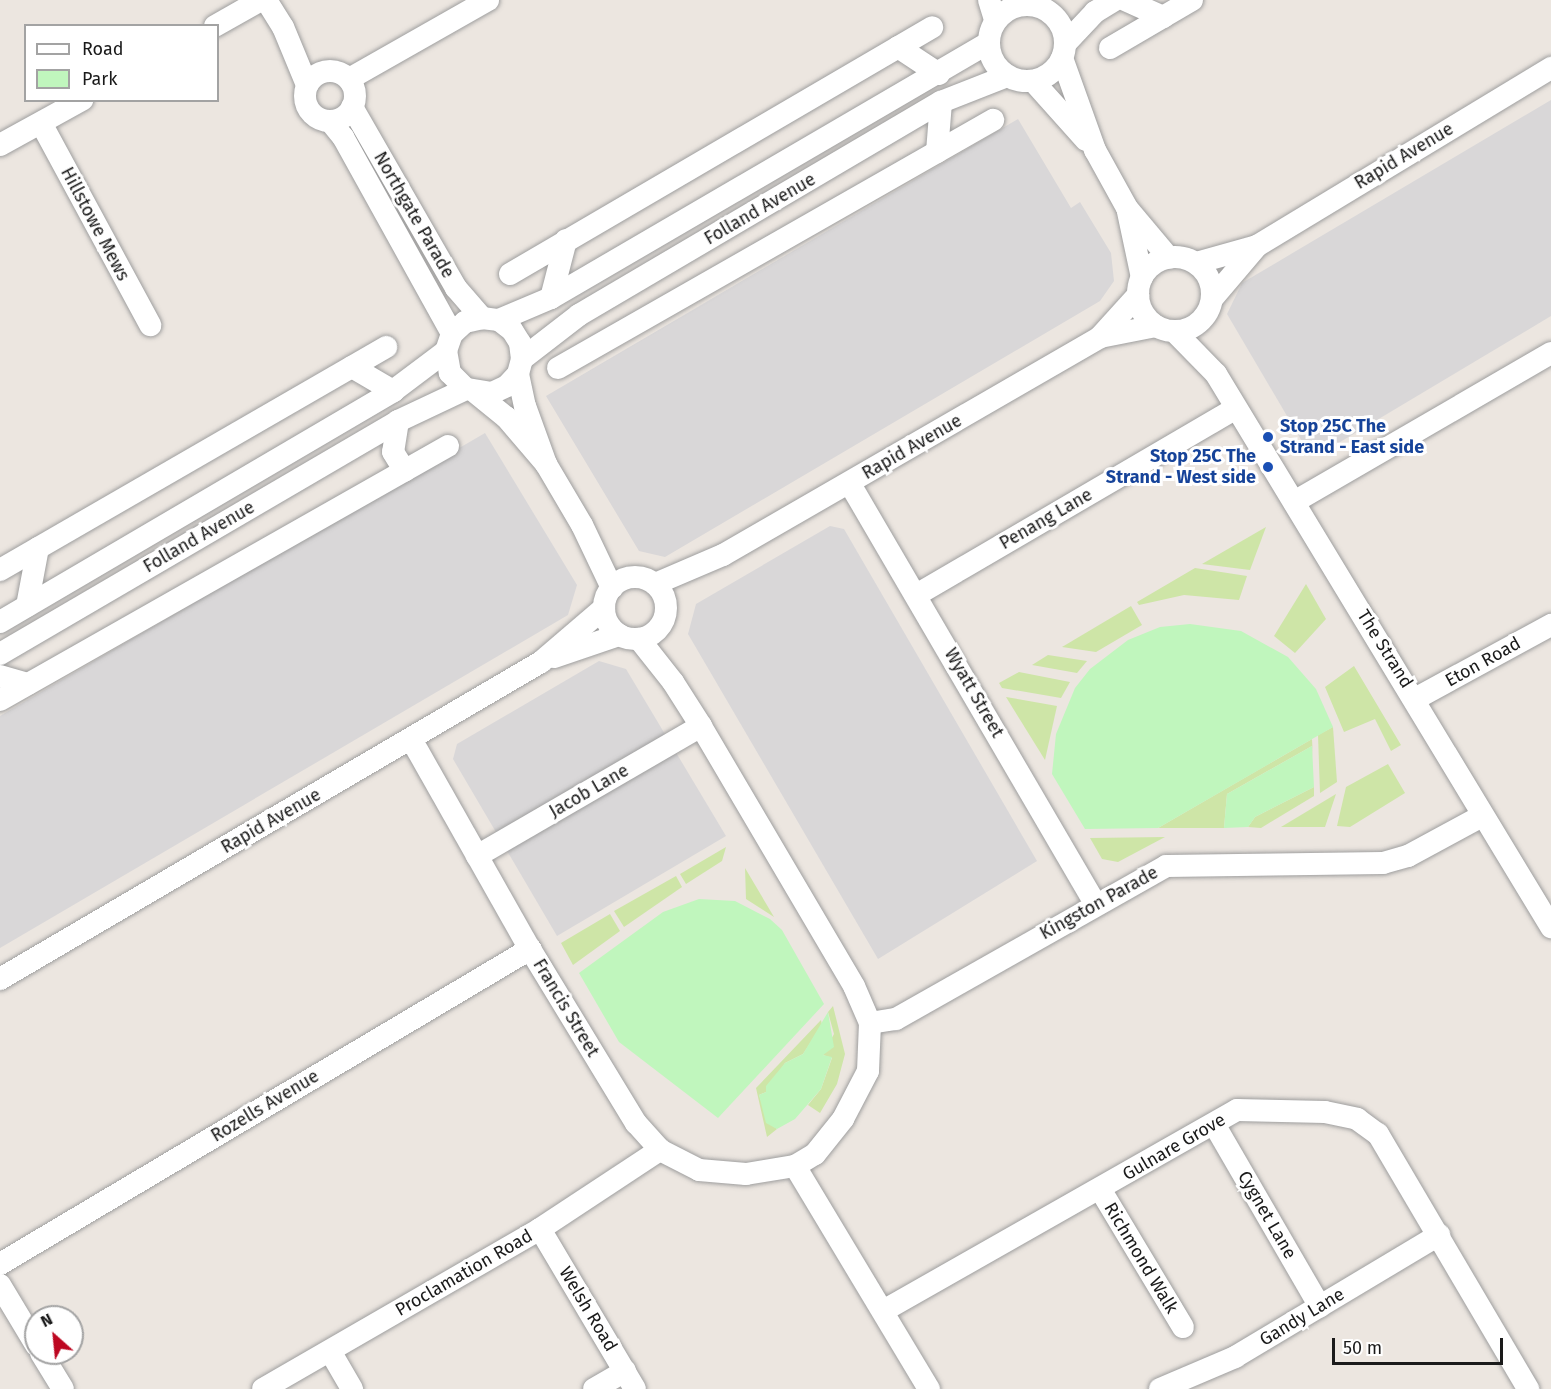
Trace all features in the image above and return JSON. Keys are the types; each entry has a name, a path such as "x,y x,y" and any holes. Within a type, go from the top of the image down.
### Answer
{"street":[{"path":"219,24 261,0"},
{"path":"267,0 283,27 307,85 307,106 316,117 330,121 344,117 352,107 355,92 340,75 283,27"},
{"path":"307,85 321,72 340,75 488,0"},
{"path":"1033,81 1055,69 1064,51 1095,12 1115,0"},
{"path":"1125,0 1163,17"},
{"path":"1110,48 1192,0"},
{"path":"1095,150 1033,81 1007,76 994,62 988,43 992,10 1038,3 1059,23 1064,51 1095,150 1127,208 1169,258"},
{"path":"510,274 932,27"},
{"name":"Folland Avenue","path":"491,319 550,298 939,74 988,43"},
{"path":"898,47 939,74"},
{"name":"Rapid Avenue","path":"1196,263 1257,246 1550,72"},
{"name":"Folland Avenue","path":"520,367 579,315 941,102 1007,76"},
{"path":"0,145 78,102"},
{"path":"937,152 941,102"},
{"name":"Northgate Parade","path":"352,107 456,288 491,319"},
{"path":"558,368 993,120"},
{"name":"Northgate Parade","path":"330,121 349,147 449,343"},
{"name":"Hillstowe Mews","path":"41,123 150,325"},
{"path":"1127,208 1140,286 1147,318 1165,328 1184,330 1207,309 1209,279 1196,263 1169,258 1149,268 1140,286"},
{"path":"550,298 566,240"},
{"name":"Rapid Avenue","path":"1207,309 1257,246"},
{"name":"Rapid Avenue","path":"655,584 723,555 850,484 1100,337 1140,286"},
{"name":"The Strand","path":"1207,309 1216,374"},
{"path":"579,315 618,334"},
{"path":"546,464 520,367 520,344 512,330 491,319 465,322 449,343 450,373 506,417 546,464 582,525 616,591 655,584"},
{"name":"Rapid Avenue","path":"1100,337 1165,328"},
{"name":"The Strand","path":"1165,328 1216,374 1415,699 1482,816 1548,917"},
{"name":"Folland Avenue","path":"0,622 393,391 449,343"},
{"path":"0,570 386,347"},
{"path":"1294,502 1551,353"},
{"path":"352,367 393,391"},
{"path":"471,391 492,393 507,386 520,367"},
{"name":"Folland Avenue","path":"0,654 398,420 471,391"},
{"name":"Penang Lane","path":"918,594 1236,408"},
{"path":"398,420 393,452 405,471"},
{"path":"0,700 447,446"},
{"name":"Wyatt Street","path":"850,484 918,594 1095,904"},
{"path":"27,606 38,548"},
{"name":"Rapid Avenue","path":"541,662 629,637 664,614 723,555"},
{"name":"Francis Street","path":"655,584 664,614 673,682"},
{"name":"Rapid Avenue","path":"0,979 541,662 616,591"},
{"name":"Francis Street","path":"411,739 531,949 636,1123 660,1150 699,1170 746,1174 795,1166 815,1154 843,1119 868,1071 870,1023 858,993 673,682 629,637 606,618 616,591"},
{"name":"Eton Road","path":"1415,699 1551,626"},
{"path":"0,676 28,684"},
{"name":"Jacob Lane","path":"477,856 701,726"},
{"name":"Kingston Parade","path":"870,1023 896,1019 1095,904 1166,866 1383,863 1408,856 1482,816"},
{"name":"Rozells Avenue","path":"0,1264 531,949"},
{"name":"Gulnare Grove","path":"883,1311 1237,1110 1325,1112 1357,1119 1378,1134 1528,1389"},
{"name":"Cygnet Lane","path":"1214,1124 1320,1306"},
{"name":"Proclamation Road","path":"263,1389 540,1229 660,1150"},
{"path":"795,1166 929,1389"},
{"name":"Richmond Walk","path":"1100,1189 1183,1327"},
{"name":"Welsh Road","path":"540,1229 630,1380"},
{"name":"Gandy Lane","path":"1160,1389 1235,1358 1439,1235"},
{"path":"0,1285 24,1325"},
{"path":"330,1351 352,1389"},
{"path":"48,1365 62,1388"},
{"path":"594,1389 630,1380"}],"shaded area":[{"path":"1551,100 1551,316 1320,454 1307,450 1227,314 1242,283"},
{"path":"1018,119 1071,208 1080,202 1111,253 1114,281 1100,301 665,557 639,551 546,396"},
{"path":"485,433 577,585 568,615 0,948 0,716"},
{"path":"830,526 844,529 1037,861 878,959 688,634 696,604"},
{"path":"599,661 626,669 726,836 557,936 453,759 457,744"}],"green space":[{"path":"1266,527 1250,570 1202,564"},
{"path":"1195,568 1247,576 1239,600 1184,595 1139,605 1137,602"},
{"path":"1306,584 1326,619 1295,653 1274,636"},
{"path":"1131,606 1142,625 1096,652 1062,647"},
{"path":"1190,624 1241,631 1288,657 1316,689 1333,727 1158,828 1085,829 1052,774 1056,734 1075,688 1090,669 1128,640 1160,627"},
{"path":"1048,655 1087,661 1077,673 1032,665"},
{"path":"1354,666 1401,745 1391,751 1375,719 1344,732 1325,687"},
{"path":"1019,672 1070,682 1061,698 1002,688 999,683"},
{"path":"1006,697 1057,706 1045,760"},
{"path":"1333,727 1337,782 1320,793 1318,735"},
{"path":"1312,739 1313,758 1312,746 1227,794 1224,828 1158,828"},
{"path":"1312,746 1314,787 1255,817 1248,827 1224,828 1227,794"},
{"path":"1388,764 1405,793 1350,827 1337,826 1346,787"},
{"path":"1314,787 1314,796 1261,828 1248,827 1255,817"},
{"path":"1336,794 1325,827 1281,827"},
{"path":"1165,837 1118,862 1102,859 1090,838"},
{"path":"726,847 722,861 686,884 680,874"},
{"path":"745,868 774,917 746,899"},
{"path":"676,876 682,887 624,927 614,911"},
{"path":"699,899 735,901 770,919 782,930 824,1004 718,1118 619,1042 579,973 663,912"},
{"path":"610,914 620,931 573,965 561,943"},
{"path":"833,1006 845,1054 837,1084 820,1113 808,1105 821,1089 832,1058 823,1055 834,1034 828,1012"},
{"path":"828,1012 834,1047 823,1055 832,1057 821,1089 795,1119 777,1129 766,1123 759,1095 766,1092 766,1086 785,1063 803,1054"},
{"path":"821,1020 822,1025 803,1054 785,1063 766,1092 759,1095 769,1123 777,1129 767,1137 756,1088"}],"place":[{"name":"Stop 25C The Strand - East side","path":"1268,437"},
{"name":"Stop 25C The Strand - West side","path":"1268,467"}]}
